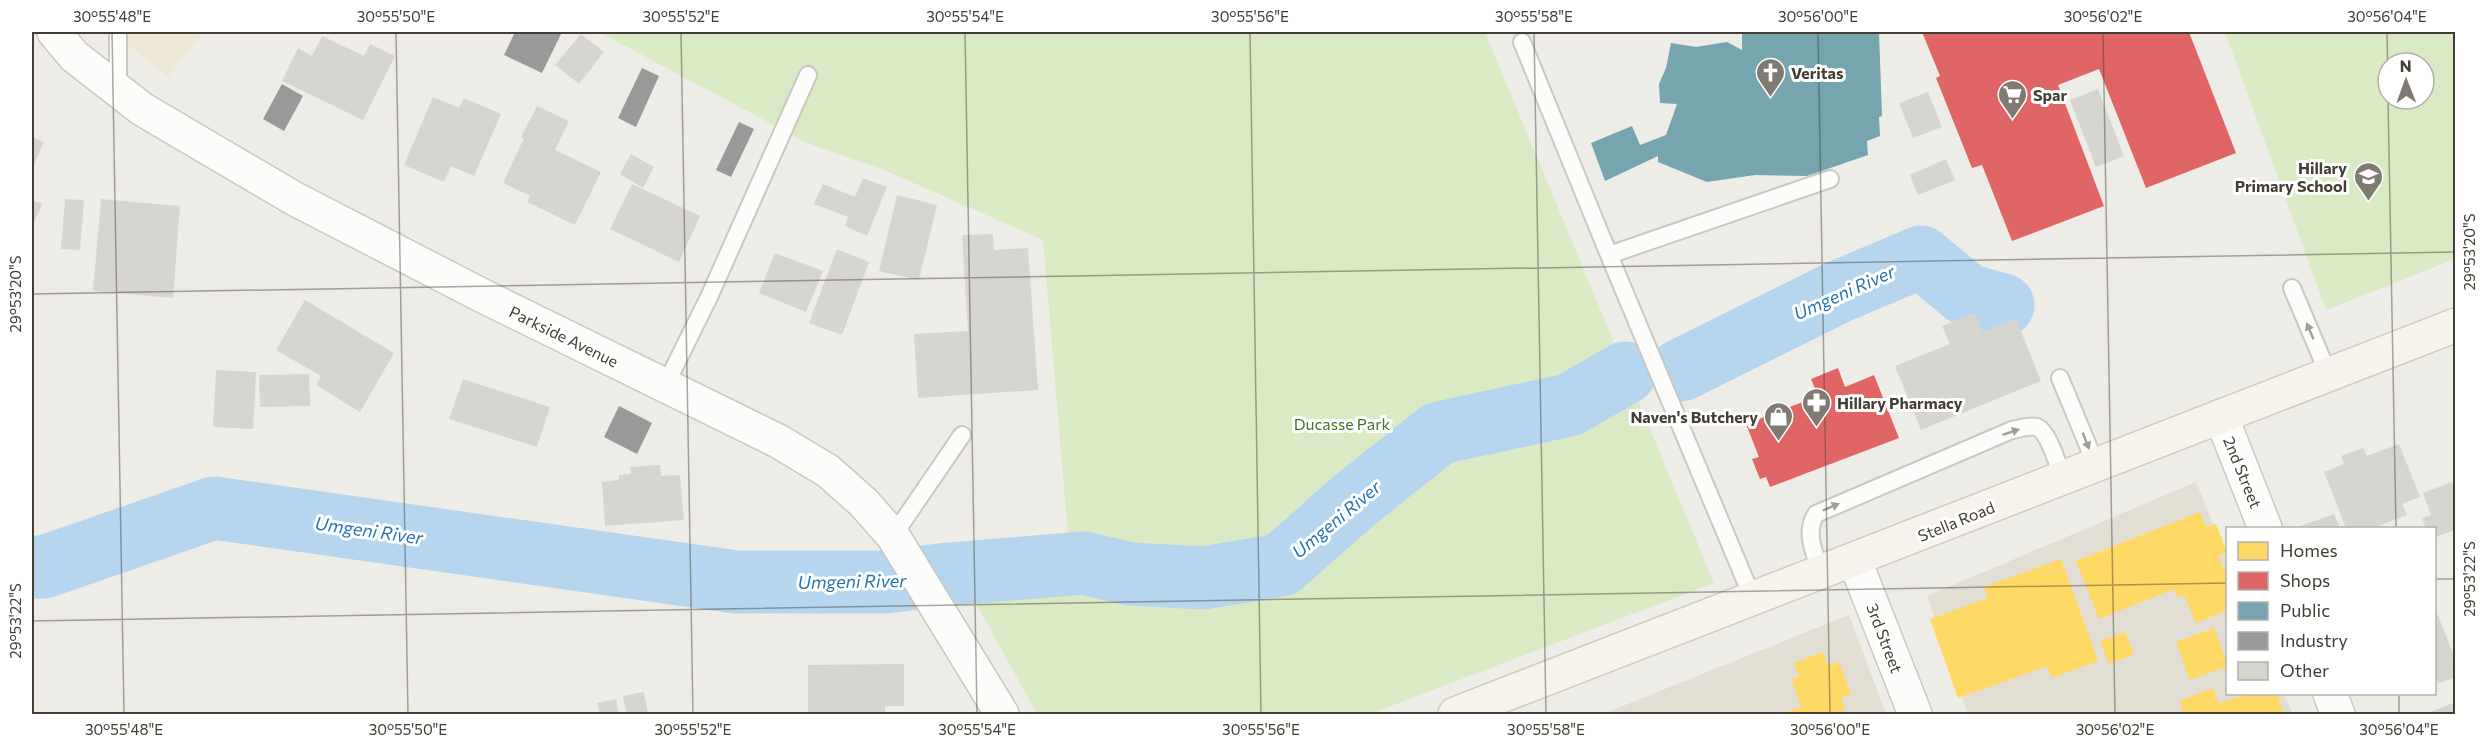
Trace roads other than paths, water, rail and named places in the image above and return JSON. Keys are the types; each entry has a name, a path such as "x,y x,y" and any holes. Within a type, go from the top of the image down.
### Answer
{"main road":[{"name":"Stella Road","path":"1455,714 1493,707 1753,599 2456,325"}],"street":[{"name":"Parkside Avenue","path":"54,32 75,56 142,109 295,200 778,441 828,471 864,503 896,542 1002,714"},
{"name":"2nd Street","path":"2221,416 2265,527"},
{"name":"3rd Street","path":"1854,561 1915,714"},
{"path":"2331,695 2338,714"}],"lane":[{"path":"118,32 118,90"},
{"path":"1522,42 1753,599"},
{"path":"665,386 709,297 808,75"},
{"path":"1609,255 1830,179"},
{"path":"2292,288 2328,373"},
{"path":"2060,378 2096,465"},
{"path":"1821,573 1810,532 1811,522 1816,514 2013,430 2031,426 2045,434 2064,478"},
{"path":"896,542 962,435"}],"waterway":[{"name":"Umgeni River","path":"1681,370 1838,292 1921,257 1967,295 2003,305"},
{"name":"Umgeni River","path":"32,567 44,567 214,508 736,582 886,582 1083,563 1131,574 1203,578 1281,565 1356,499 1439,433 1569,405 1625,373"}],"place":[{"name":"Veritas","path":"1770,98"},
{"name":"Spar","path":"2012,120"},
{"name":"Hillary Primary School","path":"2368,202"},
{"name":"Hillary Pharmacy","path":"1816,428"},
{"name":"Naven's Butchery","path":"1779,442"}],"park label":[{"name":"Ducasse Park","path":"1342,423"}]}
